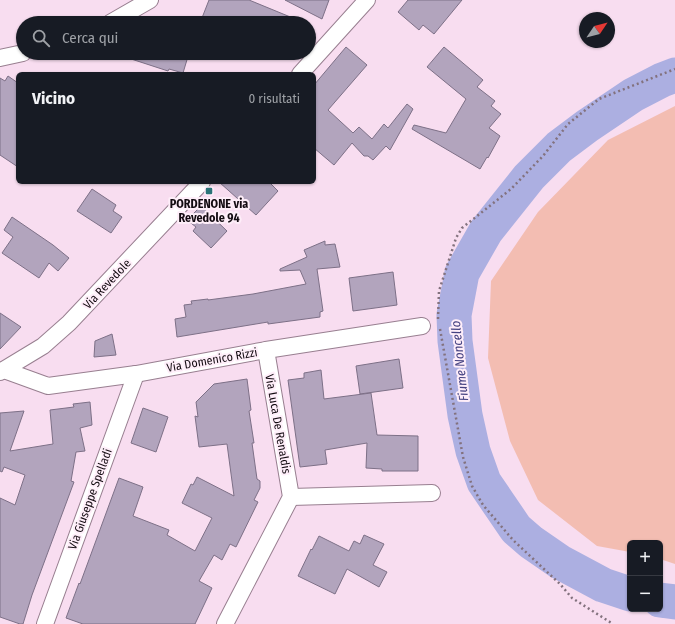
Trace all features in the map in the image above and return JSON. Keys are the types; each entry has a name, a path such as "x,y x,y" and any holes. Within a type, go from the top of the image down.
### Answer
{"street":[{"path":"122,16 150,0"},
{"path":"316,56 367,0"},
{"path":"0,58 16,55"},
{"path":"302,72 313,60"},
{"name":"Via Revedole","path":"2,371 43,346 69,323 200,184"},
{"name":"Via Domenico Rizzi","path":"2,371 48,386 136,374 266,350 422,326"},
{"name":"Via Luca De Renaldis","path":"266,350 291,497"},
{"name":"Via Giuseppe Spelladi","path":"45,624 136,374"},
{"path":"225,624 291,497 432,493"}],"path":[{"path":"613,624 572,598 560,584 514,540 483,505 472,486 464,457 439,325 439,291 456,238 462,228 511,189 544,156 568,124 599,99 675,69"}],"shaded area":[{"path":"675,106 675,564 663,560 663,540 627,540 627,551 597,546 538,500 510,441 488,358 491,281 538,212 608,140"}],"building":[{"path":"209,0 249,0 288,16 203,16"},
{"path":"285,0 329,0 322,19"},
{"path":"408,0 462,0 434,34 423,25 419,30 398,12"},
{"path":"346,47 367,65 328,110 353,133 359,127 372,139 384,124 388,128 407,104 413,109 390,150 386,146 373,160 368,156 364,156 352,143 334,165 316,150 316,83"},
{"path":"444,47 483,80 477,87 495,101 491,106 501,114 489,128 500,136 480,169 412,129 414,125 446,133 466,99 427,67"},
{"path":"134,60 187,60 183,72 169,69 168,71"},
{"path":"8,76 16,82 16,166 0,155 0,78 5,81"},
{"path":"221,184 271,184 278,191 256,215"},
{"path":"92,189 116,205 113,211 122,217 111,233 77,211"},
{"path":"201,206 227,231 211,248 193,231 196,227 187,220"},
{"path":"12,217 53,245 69,258 58,271 49,263 39,278 2,253 13,237 4,230"},
{"path":"325,241 325,245 335,244 340,267 317,269 323,311 320,312 320,317 268,324 268,322 177,337 175,319 186,317 184,305 192,304 191,301 253,294 306,284 300,270 280,271 280,269 307,257 304,250"},
{"path":"393,272 397,305 353,311 349,278"},
{"path":"0,313 21,327 0,349"},
{"path":"112,334 116,355 94,357 95,341"},
{"path":"399,359 403,388 360,394 356,366"},
{"path":"321,370 324,399 371,393 377,435 418,436 418,471 382,471 382,469 366,468 367,443 325,450 327,464 300,467 288,380 304,378 304,373"},
{"path":"247,379 251,410 249,411 254,443 252,443 257,479 260,481 260,488 254,500 258,502 236,547 230,544 222,560 214,555 199,581 212,588 195,624 83,624 66,618 119,478 143,487 133,516 169,530 167,535 195,551 212,518 182,503 191,484 193,485 197,477 234,496 227,444 199,447 195,416 198,417 196,402 214,384"},
{"path":"90,402 92,425 80,428 85,451 76,452 71,481 74,482 32,595 23,624 0,617 0,498 15,505 25,475 4,467 2,472 0,471 0,413 24,411 10,451 53,444 50,410 74,407 73,404"},
{"path":"143,408 168,417 156,452 131,443"},
{"path":"364,535 384,544 373,565 387,572 379,587 347,569 335,594 298,576 319,536 349,551 354,541 360,544"}],"waterway":[{"name":"Fiume Noncello","path":"627,593 603,585 560,562 531,542 516,529 484,482 473,451 465,415 455,341 454,315 462,273 486,231 529,177 559,147 587,126 633,95 675,75"},
{"name":"Fiume Noncello","path":"663,600 675,602"}],"place":[{"name":"PORDENONE via Revedole 94","path":"209,191"}]}
